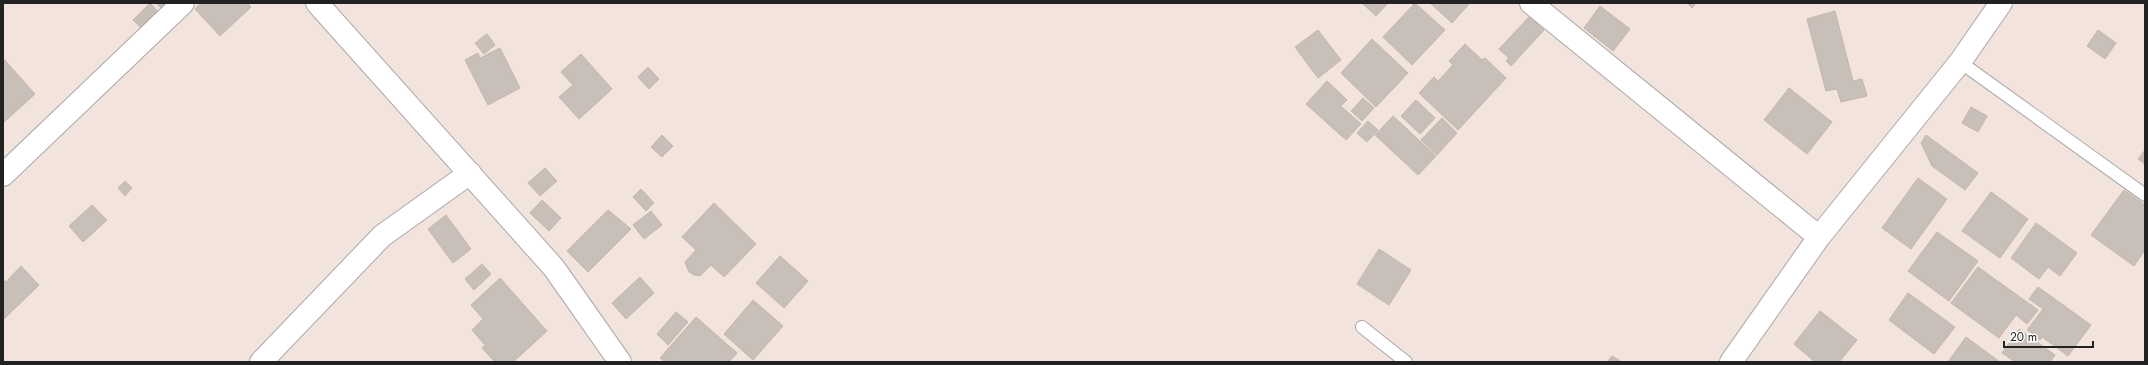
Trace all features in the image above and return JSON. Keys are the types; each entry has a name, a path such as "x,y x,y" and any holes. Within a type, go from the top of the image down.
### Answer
{"street":[{"path":"3,175 183,3"},
{"path":"317,3 554,268 620,362"},
{"path":"1531,3 1819,237"},
{"path":"1741,358 1819,237 1960,62 2001,3"},
{"path":"261,362 382,236 470,173"}],"lane":[{"path":"1960,62 2145,195"},
{"path":"1362,327 1406,362"}],"shaded area":[{"path":"3,3 2145,3 2145,362 3,362"}],"building":[{"path":"150,3 162,16 146,33 133,20"},
{"path":"156,3 174,3 165,12"},
{"path":"201,3 247,3 251,7 220,36 195,9"},
{"path":"1362,3 1388,3 1376,16"},
{"path":"1415,3 1445,30 1412,65 1383,37"},
{"path":"1430,3 1470,3 1452,23"},
{"path":"1687,3 1696,3 1692,8"},
{"path":"1600,6 1630,29 1613,51 1584,28"},
{"path":"1835,11 1853,81 1862,79 1867,96 1841,102 1837,89 1826,91 1807,19"},
{"path":"1529,17 1544,30 1511,66 1506,61 1509,58 1499,49"},
{"path":"1318,30 1341,60 1318,78 1295,47"},
{"path":"2098,30 2116,43 2105,59 2087,46"},
{"path":"487,34 495,45 484,54 475,43"},
{"path":"1372,39 1408,73 1376,107 1341,73"},
{"path":"1465,44 1482,60 1485,58 1506,78 1458,130 1419,93 1434,77 1438,81 1453,65 1449,61"},
{"path":"500,48 520,88 488,105 465,60 478,53 480,58"},
{"path":"581,54 612,89 579,119 559,97 573,85 561,72"},
{"path":"3,58 35,94 3,123"},
{"path":"648,67 659,79 649,89 638,77"},
{"path":"1327,81 1347,100 1341,106 1361,124 1346,140 1306,104"},
{"path":"1789,88 1832,122 1807,154 1764,120"},
{"path":"1363,98 1374,108 1362,121 1351,111"},
{"path":"1416,100 1435,118 1420,134 1401,116"},
{"path":"1971,107 1987,116 1978,132 1962,123"},
{"path":"1393,116 1436,156 1418,175 1375,135"},
{"path":"1442,118 1457,133 1437,155 1421,140"},
{"path":"1368,121 1378,130 1367,142 1357,133"},
{"path":"662,135 673,146 662,157 651,147"},
{"path":"1926,135 1978,173 1965,190 1932,166 1921,143"},
{"path":"2145,150 2145,164 2138,159"},
{"path":"545,168 557,181 540,196 528,183"},
{"path":"1918,178 1947,199 1911,249 1882,228"},
{"path":"125,181 132,188 125,196 118,188"},
{"path":"641,189 654,203 646,211 633,197"},
{"path":"2124,190 2145,205 2145,250 2134,266 2091,235"},
{"path":"1991,192 2028,219 2000,258 1962,231"},
{"path":"542,200 561,218 549,231 530,213"},
{"path":"714,203 756,244 724,277 711,265 700,276 694,275 689,272 685,262 696,250 682,237"},
{"path":"92,205 107,220 83,242 69,226"},
{"path":"608,210 631,229 588,272 567,251"},
{"path":"651,211 662,225 644,239 633,225"},
{"path":"446,215 471,249 453,263 428,229"},
{"path":"2036,223 2077,253 2060,276 2048,267 2039,279 2011,258"},
{"path":"1937,232 1978,261 1949,301 1908,271"},
{"path":"1379,249 1411,270 1389,305 1357,284"},
{"path":"780,256 808,281 784,308 756,283"},
{"path":"482,264 491,274 474,290 465,279"},
{"path":"21,266 39,285 3,320 3,279 6,282"},
{"path":"1978,267 2038,310 2027,324 2016,315 1999,338 1951,303"},
{"path":"640,277 654,293 626,319 612,303"},
{"path":"500,278 547,331 513,362 495,362 482,348 485,345 472,330 483,319 471,305"},
{"path":"2038,287 2091,325 2068,356 2042,337 2040,340 2027,330 2043,309 2029,299"},
{"path":"1908,293 1955,327 1934,354 1889,320"},
{"path":"753,300 783,326 753,360 724,334"},
{"path":"1820,311 1857,340 1839,362 1815,362 1794,344"},
{"path":"676,312 688,322 668,345 657,334"},
{"path":"696,317 737,353 729,362 665,362 660,358"},
{"path":"2019,329 2055,355 2050,362 2015,362 2002,353"},
{"path":"1966,337 2000,362 1948,362"},
{"path":"1612,356 1622,362 1607,362"}]}
